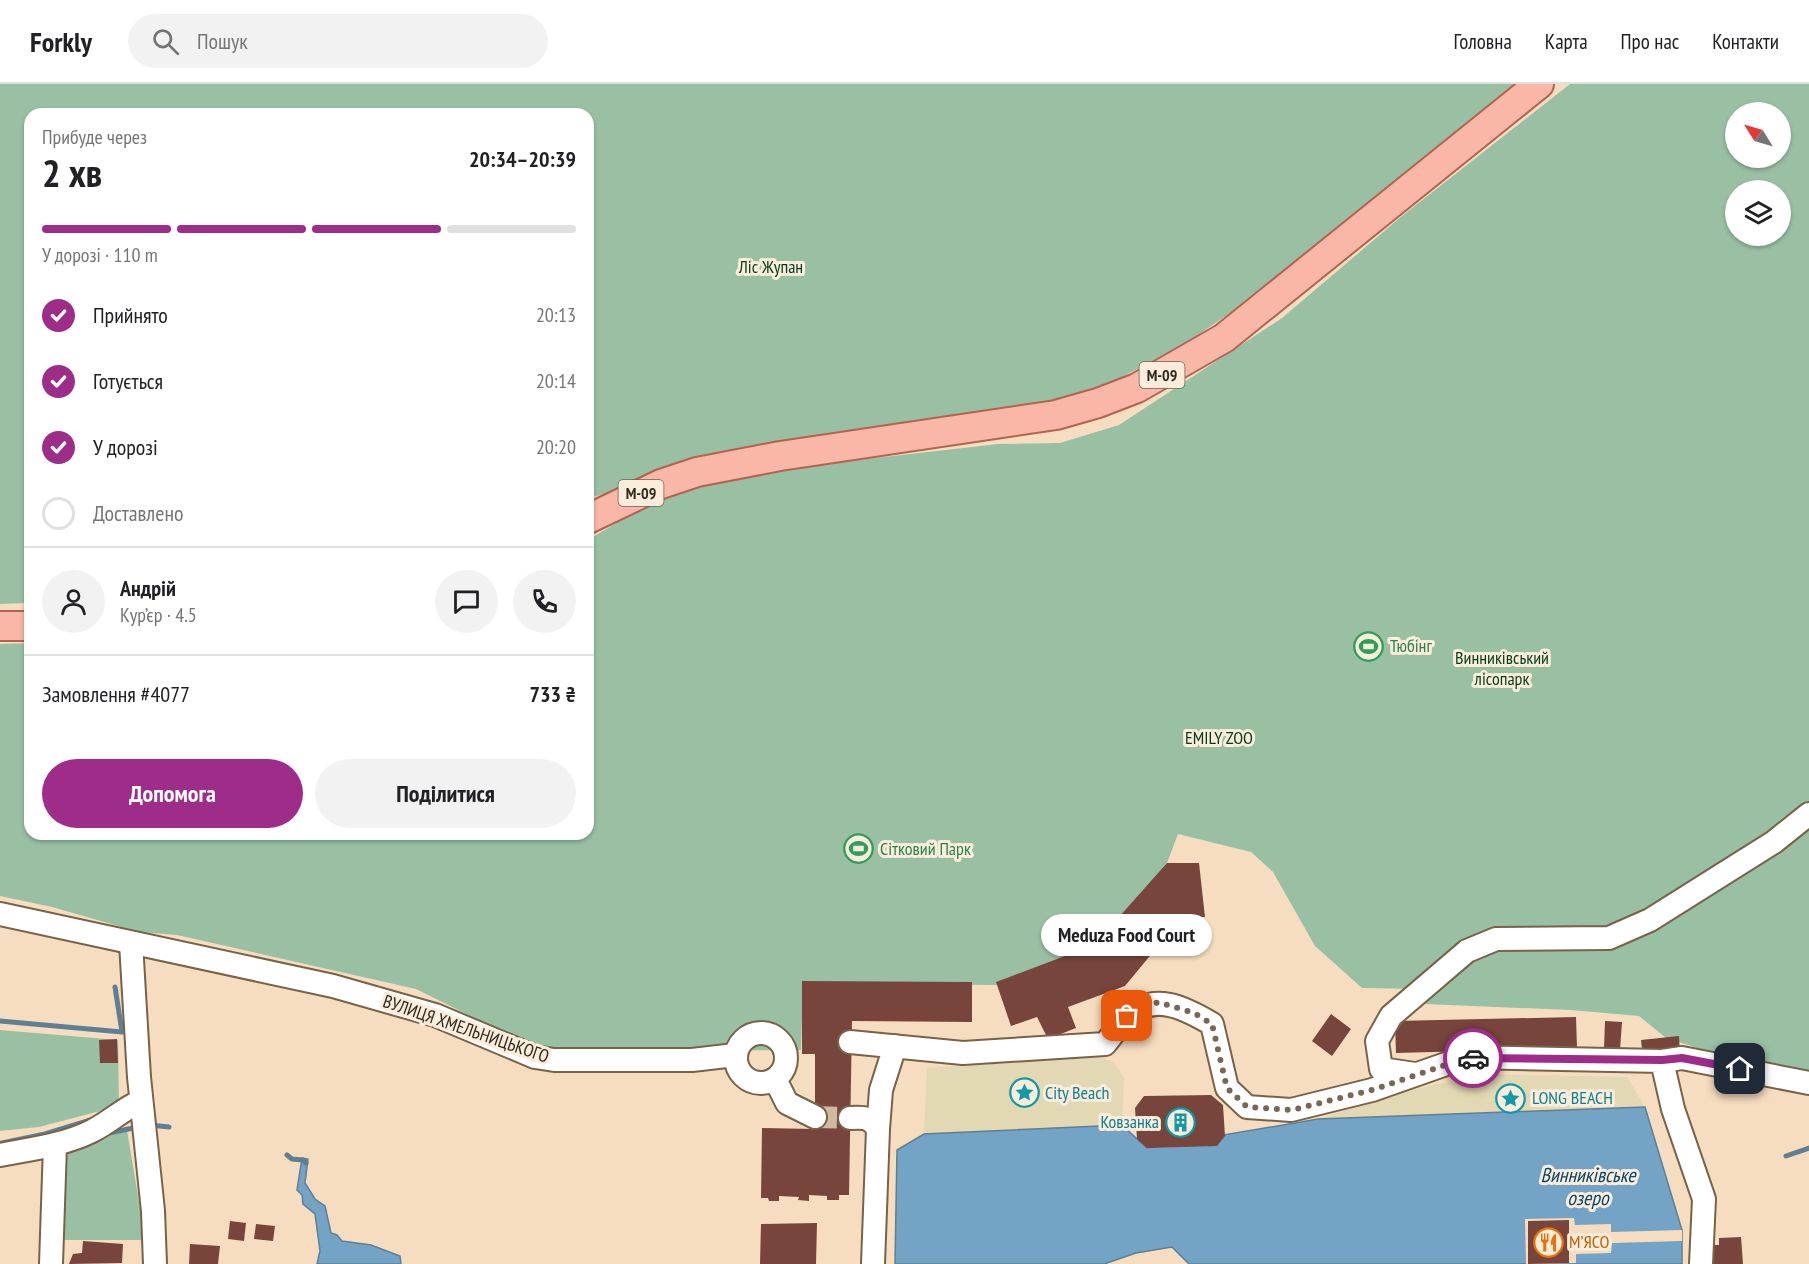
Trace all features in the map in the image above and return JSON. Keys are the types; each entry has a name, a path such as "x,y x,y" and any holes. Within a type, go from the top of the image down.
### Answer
{"main road":[{"name":"М-09","path":"594,516 661,484 697,472 780,456 1056,415 1098,403 1137,388 1224,338 1539,84"},
{"path":"0,626 24,626"}],"street":[{"path":"1417,1075 1381,1069 1377,1041 1391,1016 1467,951 1496,939 1609,938 1650,920 1774,842 1809,814"},
{"name":"ВУЛИЦЯ ХМЕЛЬНИЦЬКОГО","path":"0,914 333,987 426,1012 536,1057 554,1060 692,1060 735,1055"},
{"path":"130,943 141,1101 153,1211 155,1264"},
{"path":"850,1042 963,1053 1105,1044 1127,1016 1158,1002 1194,1013 1212,1024 1227,1088 1247,1107 1292,1110 1372,1090 1466,1058 1672,1059 1809,1083"},
{"path":"754,1034 769,1035 776,1038 783,1047 786,1059 784,1067 775,1079 760,1083 746,1078 737,1066 735,1055 741,1043 754,1034"},
{"path":"873,1264 881,1090 895,1046"},
{"path":"1672,1059 1673,1109 1704,1199 1701,1264"},
{"path":"775,1079 787,1103 815,1117"},
{"path":"0,1155 55,1145 90,1132 111,1121 126,1108 141,1101"},
{"path":"850,1118 865,1117 878,1129"},
{"path":"51,1264 55,1145"}],"green space":[{"name":"Ліс Жупан","path":"0,84 1519,84 1262,291 1179,348 1116,380 1057,401 834,440 594,497 594,108 24,108 24,603 0,604"},
{"name":"Винниківський лісопарк","path":"1570,84 1809,84 1809,1078 1784,1075 1666,1038 1639,1016 1571,1010 1425,1004 1424,989 1362,988 1315,946 1273,872 1251,852 1178,834 1167,863 1094,945 1076,955 996,985 803,984 801,1050 541,1051 416,989 177,935 139,932 52,907 0,896 0,644 24,643 24,840 594,840 594,536 671,490 822,464 998,444 1060,443 1119,425 1282,318 1402,216"},
{"path":"0,1030 118,1040 119,1106 39,1127 0,1131"},
{"path":"127,1130 142,1220 141,1240 58,1240 61,1148"}],"sand":[{"name":"City Beach","path":"1098,1057 1114,1062 1124,1078 1122,1125 924,1134 927,1068"},
{"name":"LONG BEACH","path":"1486,1074 1627,1077 1645,1107 1318,1119 1410,1090"}],"water":[{"name":"Винниківське озеро","path":"1645,1107 1682,1230 1682,1264 1189,1264 1172,1247 1136,1253 1104,1264 895,1264 897,1150 924,1134 1122,1125 1147,1148 1318,1119"},
{"path":"302,1158 308,1159 305,1183 315,1199 325,1206 331,1233 337,1235 342,1241 371,1245 400,1256 401,1264 317,1264 320,1251 315,1214 303,1204 302,1195 297,1190"}],"pier":[{"path":"1574,1218 1575,1225 1611,1224 1611,1232 1682,1230 1682,1241 1612,1243 1611,1253 1576,1254 1576,1263 1526,1264 1525,1219"}],"building":[{"path":"1167,863 1199,863 1205,917 1182,917 1125,986 1068,1007 1076,1028 1048,1039 1037,1017 1011,1026 996,982 1094,945"},
{"path":"802,981 972,982 972,1022 852,1021 849,1195 839,1195 839,1200 827,1200 827,1196 809,1195 809,1201 798,1200 799,1197 779,1196 779,1201 769,1201 768,1198 761,1198 762,1128 815,1129 815,1054 802,1054"},
{"path":"1331,1014 1351,1029 1332,1056 1312,1041"},
{"path":"1576,1017 1577,1048 1396,1053 1395,1021"},
{"path":"1605,1021 1622,1022 1620,1050 1604,1049"},
{"path":"1679,1036 1680,1054 1643,1058 1641,1040"},
{"path":"117,1039 118,1063 100,1063 99,1040"},
{"name":"Ковзанка","path":"1211,1095 1223,1105 1225,1136 1217,1146 1147,1148 1137,1139 1135,1108 1144,1096"},
{"name":"М’ЯСО","path":"1569,1220 1569,1263 1528,1264 1528,1221"},
{"path":"230,1221 246,1223 244,1241 228,1239"},
{"path":"817,1223 816,1264 760,1264 761,1224"},
{"path":"256,1224 275,1226 273,1241 254,1239"},
{"path":"1741,1237 1743,1264 1705,1264 1704,1245 1719,1245 1719,1238"},
{"path":"83,1241 123,1244 122,1263 69,1264 73,1254 82,1253"},
{"path":"190,1244 220,1246 218,1264 189,1264"}],"waterway":[{"path":"0,1021 122,1032 115,987"},
{"path":"2,1143 45,1134 94,1119"},
{"path":"150,1125 169,1127"},
{"path":"109,1133 138,1127"},
{"path":"1786,1156 1809,1148"},
{"path":"287,1155 306,1163"}],"tunnel":[{"path":"815,1117 850,1118"}],"way so far":[{"path":"1127,1016 1158,1002 1177,1006 1212,1024 1227,1088 1247,1107 1292,1110 1372,1090 1466,1058 1473,1058"}],"place":[{"name":"Тюбінг","path":"1369,646"},
{"name":"Сітковий Парк","path":"859,849"},
{"name":"Meduza Food Court","path":"1127,1016"},
{"name":"City Beach","path":"1024,1093"},
{"name":"LONG BEACH","path":"1511,1098"},
{"name":"Ковзанка","path":"1180,1122"},
{"name":"М’ЯСО","path":"1548,1242"}],"route":[{"path":"1473,1058 1662,1060 1682,1058 1740,1069"}],"park label":[{"name":"EMILY ZOO","path":"1219,738"}]}
